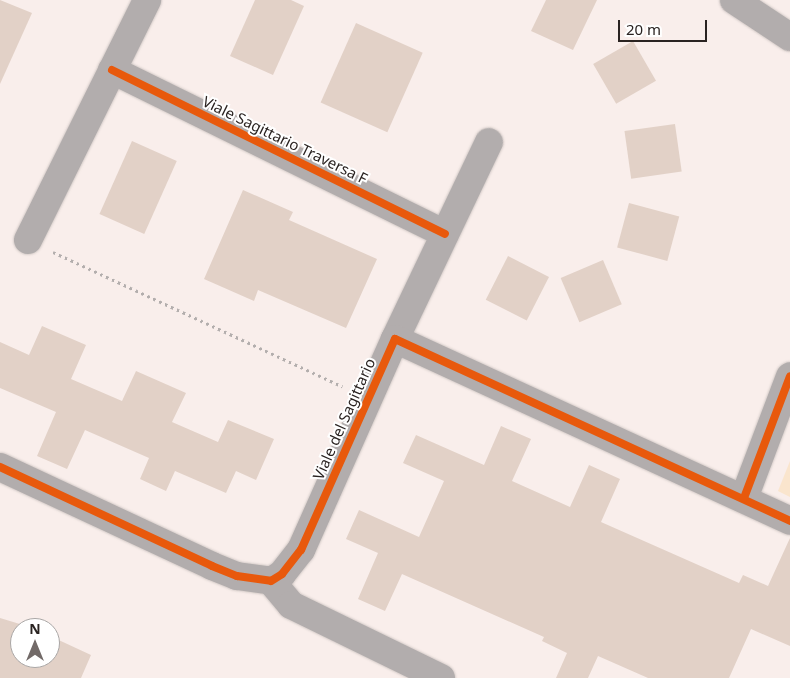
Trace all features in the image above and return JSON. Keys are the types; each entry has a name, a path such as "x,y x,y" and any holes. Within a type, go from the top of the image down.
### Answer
{"street":[{"path":"28,240 147,0"},
{"path":"734,0 790,36"},
{"name":"Viale Sagittario Traversa F","path":"112,70 445,234"},
{"path":"489,142 395,339 744,498 790,521"},
{"name":"Viale del Sagittario","path":"271,581 282,574 301,550 395,339"},
{"path":"744,498 790,376"},
{"path":"0,466 212,566 237,576 271,581 292,605 441,678"}],"path":[{"path":"28,240 368,398"}],"shaded area":[{"path":"790,461 790,497 778,491"}],"building":[{"path":"0,0 32,13 0,84"},
{"path":"255,0 291,0 304,6 273,75 230,56"},
{"path":"546,0 597,0 573,50 531,31"},
{"path":"356,23 423,53 387,132 321,102"},
{"path":"633,41 656,81 616,104 593,64"},
{"path":"675,124 682,172 631,179 624,131"},
{"path":"132,141 177,161 144,234 99,214"},
{"path":"243,190 293,212 289,220 377,259 346,328 258,290 254,301 204,279"},
{"path":"629,203 679,216 667,261 617,247"},
{"path":"508,256 549,277 527,321 486,300"},
{"path":"603,260 622,304 579,322 561,278"},
{"path":"42,326 86,345 71,379 122,401 136,371 186,393 172,422 218,442 228,420 274,439 256,480 236,471 226,493 175,471 166,491 140,479 149,458 85,430 67,469 37,456 56,412 0,388 0,342 29,355"},
{"path":"501,426 531,439 512,481 570,507 589,465 620,479 601,522 739,583 743,575 768,586 790,538 790,646 751,629 729,678 648,678 598,656 588,678 556,678 567,653 542,641 544,637 402,574 385,611 358,599 378,553 346,539 359,510 419,537 444,481 403,463 416,435 484,465"},
{"path":"0,618 10,621 10,668 60,668 60,641 91,655 81,678 0,678"}],"cycle path":[{"path":"112,70 445,234"},
{"path":"0,467 212,566 237,576 271,581 282,574 301,550 395,339 790,521"},
{"path":"744,498 790,376"}]}
